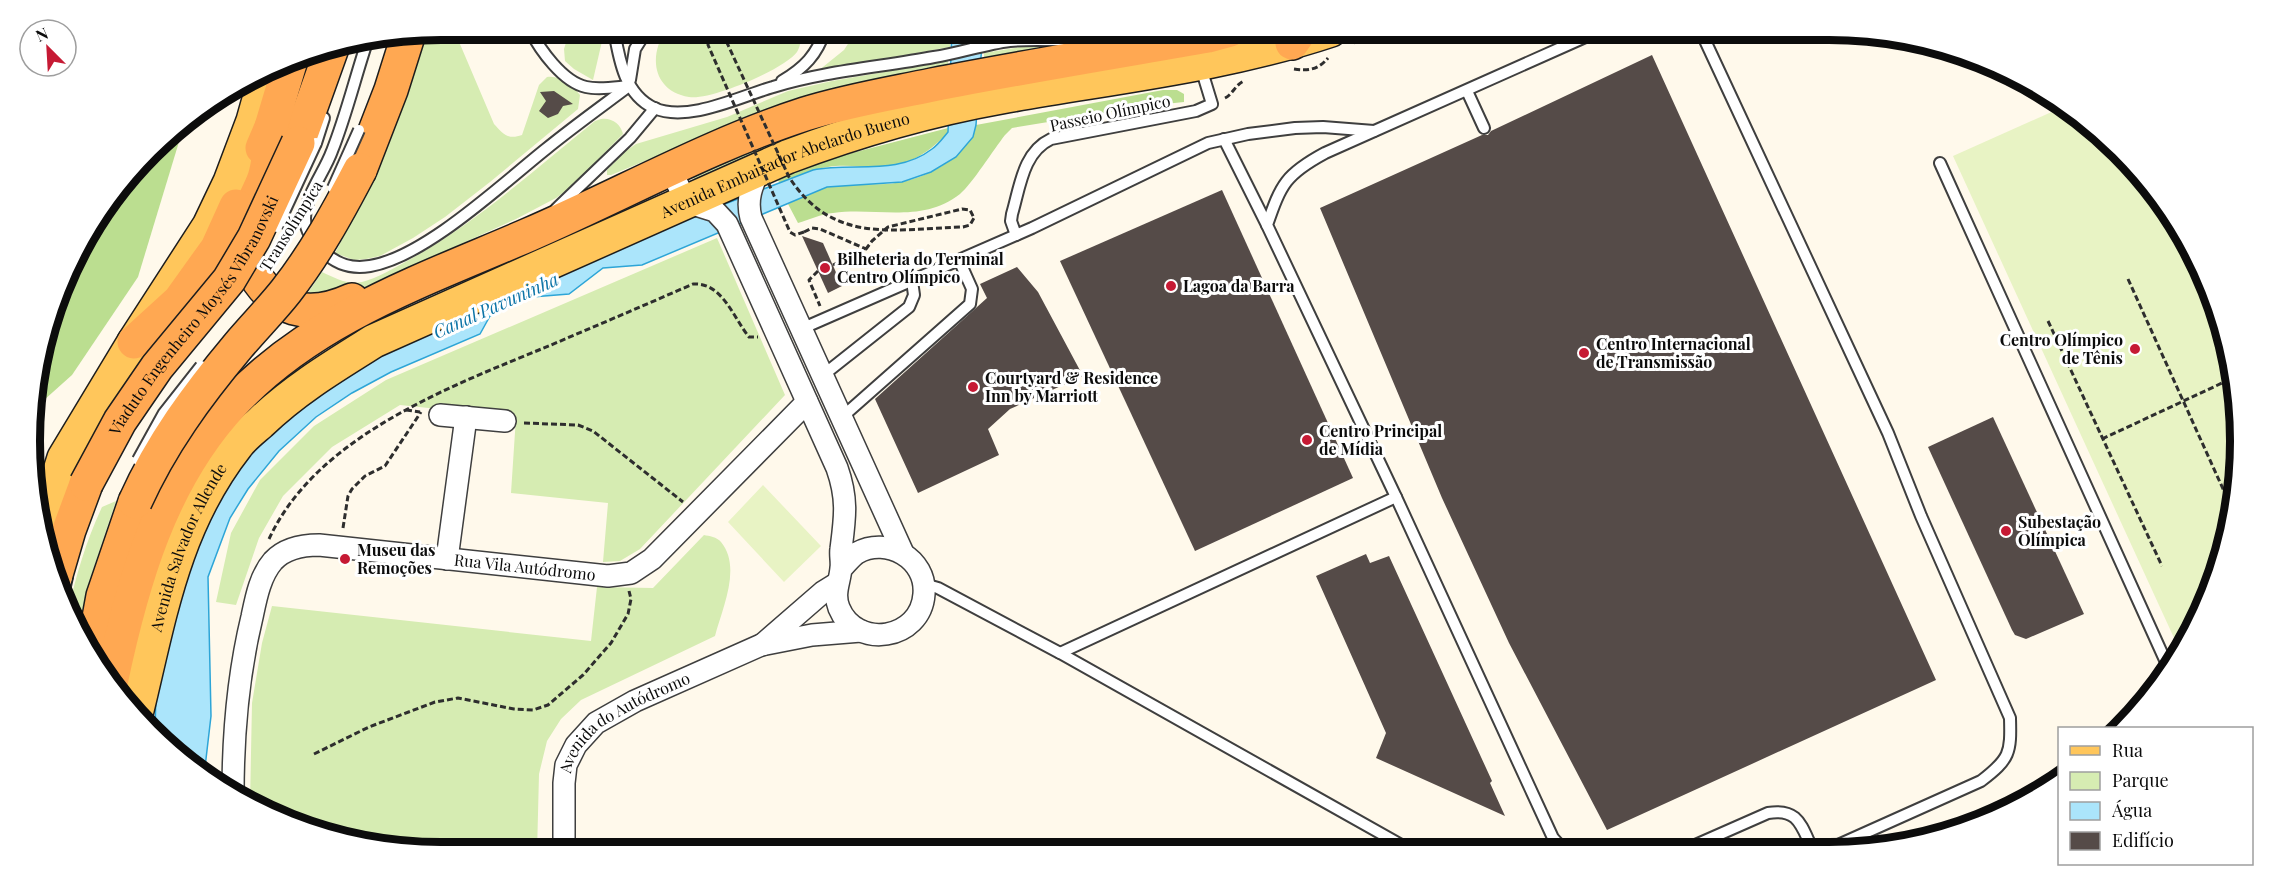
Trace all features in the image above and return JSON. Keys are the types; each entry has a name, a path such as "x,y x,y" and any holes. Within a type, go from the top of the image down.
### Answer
{"highway":[{"name":"Avenida Embaixador Abelardo Bueno","path":"416,283 530,234 739,138 809,113 1005,70 1185,40"},
{"path":"94,643 103,596 135,502 151,466 194,400 286,291 334,219 360,170 391,90 406,42"},
{"path":"134,342 179,301 295,138 328,57"},
{"path":"291,70 295,138 264,177 241,233 240,243 257,280 279,301 294,310 315,312 336,307 382,287 416,283"},
{"name":"Viaduto Engenheiro Moysés Vibranovski","path":"63,571 69,530 86,484 120,421 157,367 229,280 254,238 295,138"},
{"path":"113,672 125,616 157,523 188,463 210,432 233,403 288,354 321,330 416,283"}],"main road":[{"name":"Avenida Embaixador Abelardo Bueno","path":"1005,70 1200,64 1285,40"},
{"path":"47,512 64,458 134,342 209,226 231,182 254,121 264,82"},
{"name":"Avenida Embaixador Abelardo Bueno","path":"278,405 312,380 374,341 755,181 938,84"},
{"name":"Avenida Salvador Allende","path":"138,704 148,657 176,553 202,496 238,444 278,405"}],"street":[{"path":"671,170 698,206 724,219 837,468 845,495 836,593 839,609 847,622 861,631 879,636 889,635 907,626 920,611 924,601 924,584 915,564 903,553 761,241 749,211 755,181"},
{"name":"Rua Vila Autódromo","path":"233,784 235,718 245,647 261,584 273,561 288,550 308,545 340,547 608,576 625,574 642,567 652,559 807,402"},
{"path":"430,413 505,422"},
{"path":"447,558 465,417"},
{"path":"761,645 839,577 849,560 867,549 883,547 903,553"},
{"path":"761,645 812,635 861,631"},
{"name":"Avenida do Autódromo","path":"564,842 565,774 569,757 585,734 608,714 761,645"}],"lane":[{"path":"536,40 557,68 581,86 589,88 630,86"},
{"path":"616,40 622,65 630,86 636,94 655,108 675,111 725,105 771,87 810,77 938,84"},
{"path":"630,86 631,64 635,49 641,40"},
{"path":"771,87 801,69 822,40"},
{"path":"1005,70 1110,40"},
{"path":"1267,225 1275,202 1292,174 1325,153 1579,40"},
{"path":"1705,40 1888,433 1921,516 2010,718 2011,742 2007,758 1981,781 1845,842"},
{"path":"364,48 332,151 307,204 305,216 305,227 309,236 332,259 352,266 368,267 388,261 452,225 566,132 630,86"},
{"name":"Passeio Olímpico","path":"1016,236 1011,221 1027,163 1038,147 1051,139 1196,111 1212,104 1200,64"},
{"path":"1467,91 1484,128"},
{"path":"530,234 630,138 655,108"},
{"name":"Transolímpica","path":"273,234 295,138 326,111"},
{"name":"Transolímpica","path":"328,200 361,125"},
{"path":"801,330 1016,236 1208,143 1248,134 1323,127 1377,131"},
{"path":"1224,140 1396,496 1556,842"},
{"path":"1940,163 2165,660"},
{"name":"Transolímpica","path":"304,239 316,219"},
{"path":"841,418 970,304 972,289 959,260"},
{"name":"Transolímpica","path":"177,361 255,262"},
{"path":"822,376 909,307 914,295 912,281"},
{"name":"Transolímpica","path":"257,302 271,286"},
{"path":"134,468 164,413 209,358"},
{"path":"1060,653 1396,496"},
{"path":"924,584 938,588 1060,653 1396,842"},
{"path":"1702,842 1768,813 1779,812 1790,813 1796,818 1809,842"}],"path":[{"path":"709,40 708,45 790,232 795,235 812,228 820,229 866,249"},
{"path":"725,40 789,177 798,191 815,208 834,221 866,230 884,229 963,227 970,225 974,218 970,210 962,209 900,223 884,229 883,230 866,249 833,265"},
{"path":"818,272 809,280 821,307"},
{"path":"2128,279 2227,497"},
{"path":"268,541 281,517 300,491 336,457 371,430 451,387 693,284 711,286 748,337 759,337"},
{"path":"2048,321 2162,566"},
{"path":"2102,439 2226,381"},
{"path":"340,547 348,496 352,489 365,476 385,466 430,413"},
{"path":"505,422 578,425 593,431 696,513"},
{"path":"314,754 369,727 435,702 458,698 514,709 533,710 548,705 583,675 620,629 628,614 631,599 625,574"}],"green space":[{"path":"458,40 494,124 506,135 513,137 522,135 539,85 547,77 561,79 580,95 578,109 490,182 445,217 413,238 380,256 366,259 354,260 335,253 378,166 417,41"},
{"path":"567,40 602,40 593,80 565,61 564,49"},
{"path":"660,40 801,40 797,52 778,67 729,89 699,97 689,97 668,88 657,71 657,51"},
{"path":"850,40 950,40 950,47 818,71 844,50"},
{"path":"1033,45 1071,46 984,66 984,53"},
{"path":"948,61 948,72 732,125 607,175 607,170 636,144 727,117 788,91"},
{"path":"1163,90 1177,90 1184,94 1184,102 1012,128 960,194 930,209 898,213 833,213 798,223 788,204 814,191 831,186 886,184 927,174 952,159 963,149 976,125"},
{"path":"890,104 696,181 690,175 744,149"},
{"name":"Centro Olímpico de Tênis","path":"2055,110 2094,140 2131,177 2163,219 2189,264 2209,313 2223,363 2230,415 2230,468 2217,545 2200,595 2176,643 1953,156"},
{"path":"601,119 615,122 623,134 571,187 556,198 516,219 348,295 303,300 322,272 346,282 362,282 385,273 432,246 480,213 595,121"},
{"path":"948,128 948,133 934,145 903,164 884,167 828,167 780,184 776,176 810,164"},
{"path":"180,137 138,277 72,375 43,401 54,338 82,264 123,197"},
{"path":"717,238 785,395 640,549 620,561 603,562 608,503 511,493 516,417 400,405 332,447 283,496 259,538 236,605 216,602 231,533 260,480 314,426 386,380"},
{"path":"763,485 821,546 784,582 728,522"},
{"path":"116,501 88,585 81,617 72,597 91,533 102,507"},
{"path":"704,535 721,542 727,552 730,576 726,601 715,636 581,700 561,719 547,741 539,774 537,842 415,842 363,835 288,812 250,794 252,703 262,643 272,606 591,641 597,587 653,588"}],"water":[{"name":"Canal Pavuninha","path":"952,40 982,40 976,125 973,137 956,157 931,172 902,182 827,187 642,265 603,268 569,294 532,297 490,316 480,334 391,372 352,393 316,417 279,451 248,489 230,518 208,577 211,716 205,766 155,722 156,694 180,553 288,399 507,288 813,170 904,163 934,147 948,132"}],"building":[{"name":"Centro Internacional de Transmissão","path":"1652,55 1936,680 1607,830 1509,643 1442,498 1320,208 1482,135 1488,135 1491,131"},
{"path":"554,91 573,104 563,106 558,114 548,118 539,111 546,101 540,92"},
{"path":"1222,190 1353,478 1195,551 1060,261"},
{"name":"Bilheteria do Terminal Centro Olímpico","path":"802,236 823,243 842,286 828,293"},
{"name":"Courtyard & Residence Inn by Marriott","path":"1017,267 1038,292 1083,376 1010,409 988,429 999,455 918,493 875,399 987,298 980,284"},
{"name":"Subestação Olímpica","path":"1993,417 2084,614 2026,639 2015,635 2012,630 1928,447"},
{"path":"1366,554 1370,563 1389,556 1492,781 1490,783 1505,816 1376,758 1386,733 1316,576"}],"place":[{"name":"Bilheteria do Terminal Centro Olímpico","path":"825,268"},
{"name":"Lagoa da Barra","path":"1171,286"},
{"name":"Centro Olímpico de Tênis","path":"2135,349"},
{"name":"Centro Internacional de Transmissão","path":"1584,353"},
{"name":"Courtyard & Residence Inn by Marriott","path":"973,387"},
{"name":"Centro Principal de Mídia","path":"1307,440"},
{"name":"Subestação Olímpica","path":"2006,531"},
{"name":"Museu das Remoções","path":"345,559"}]}
